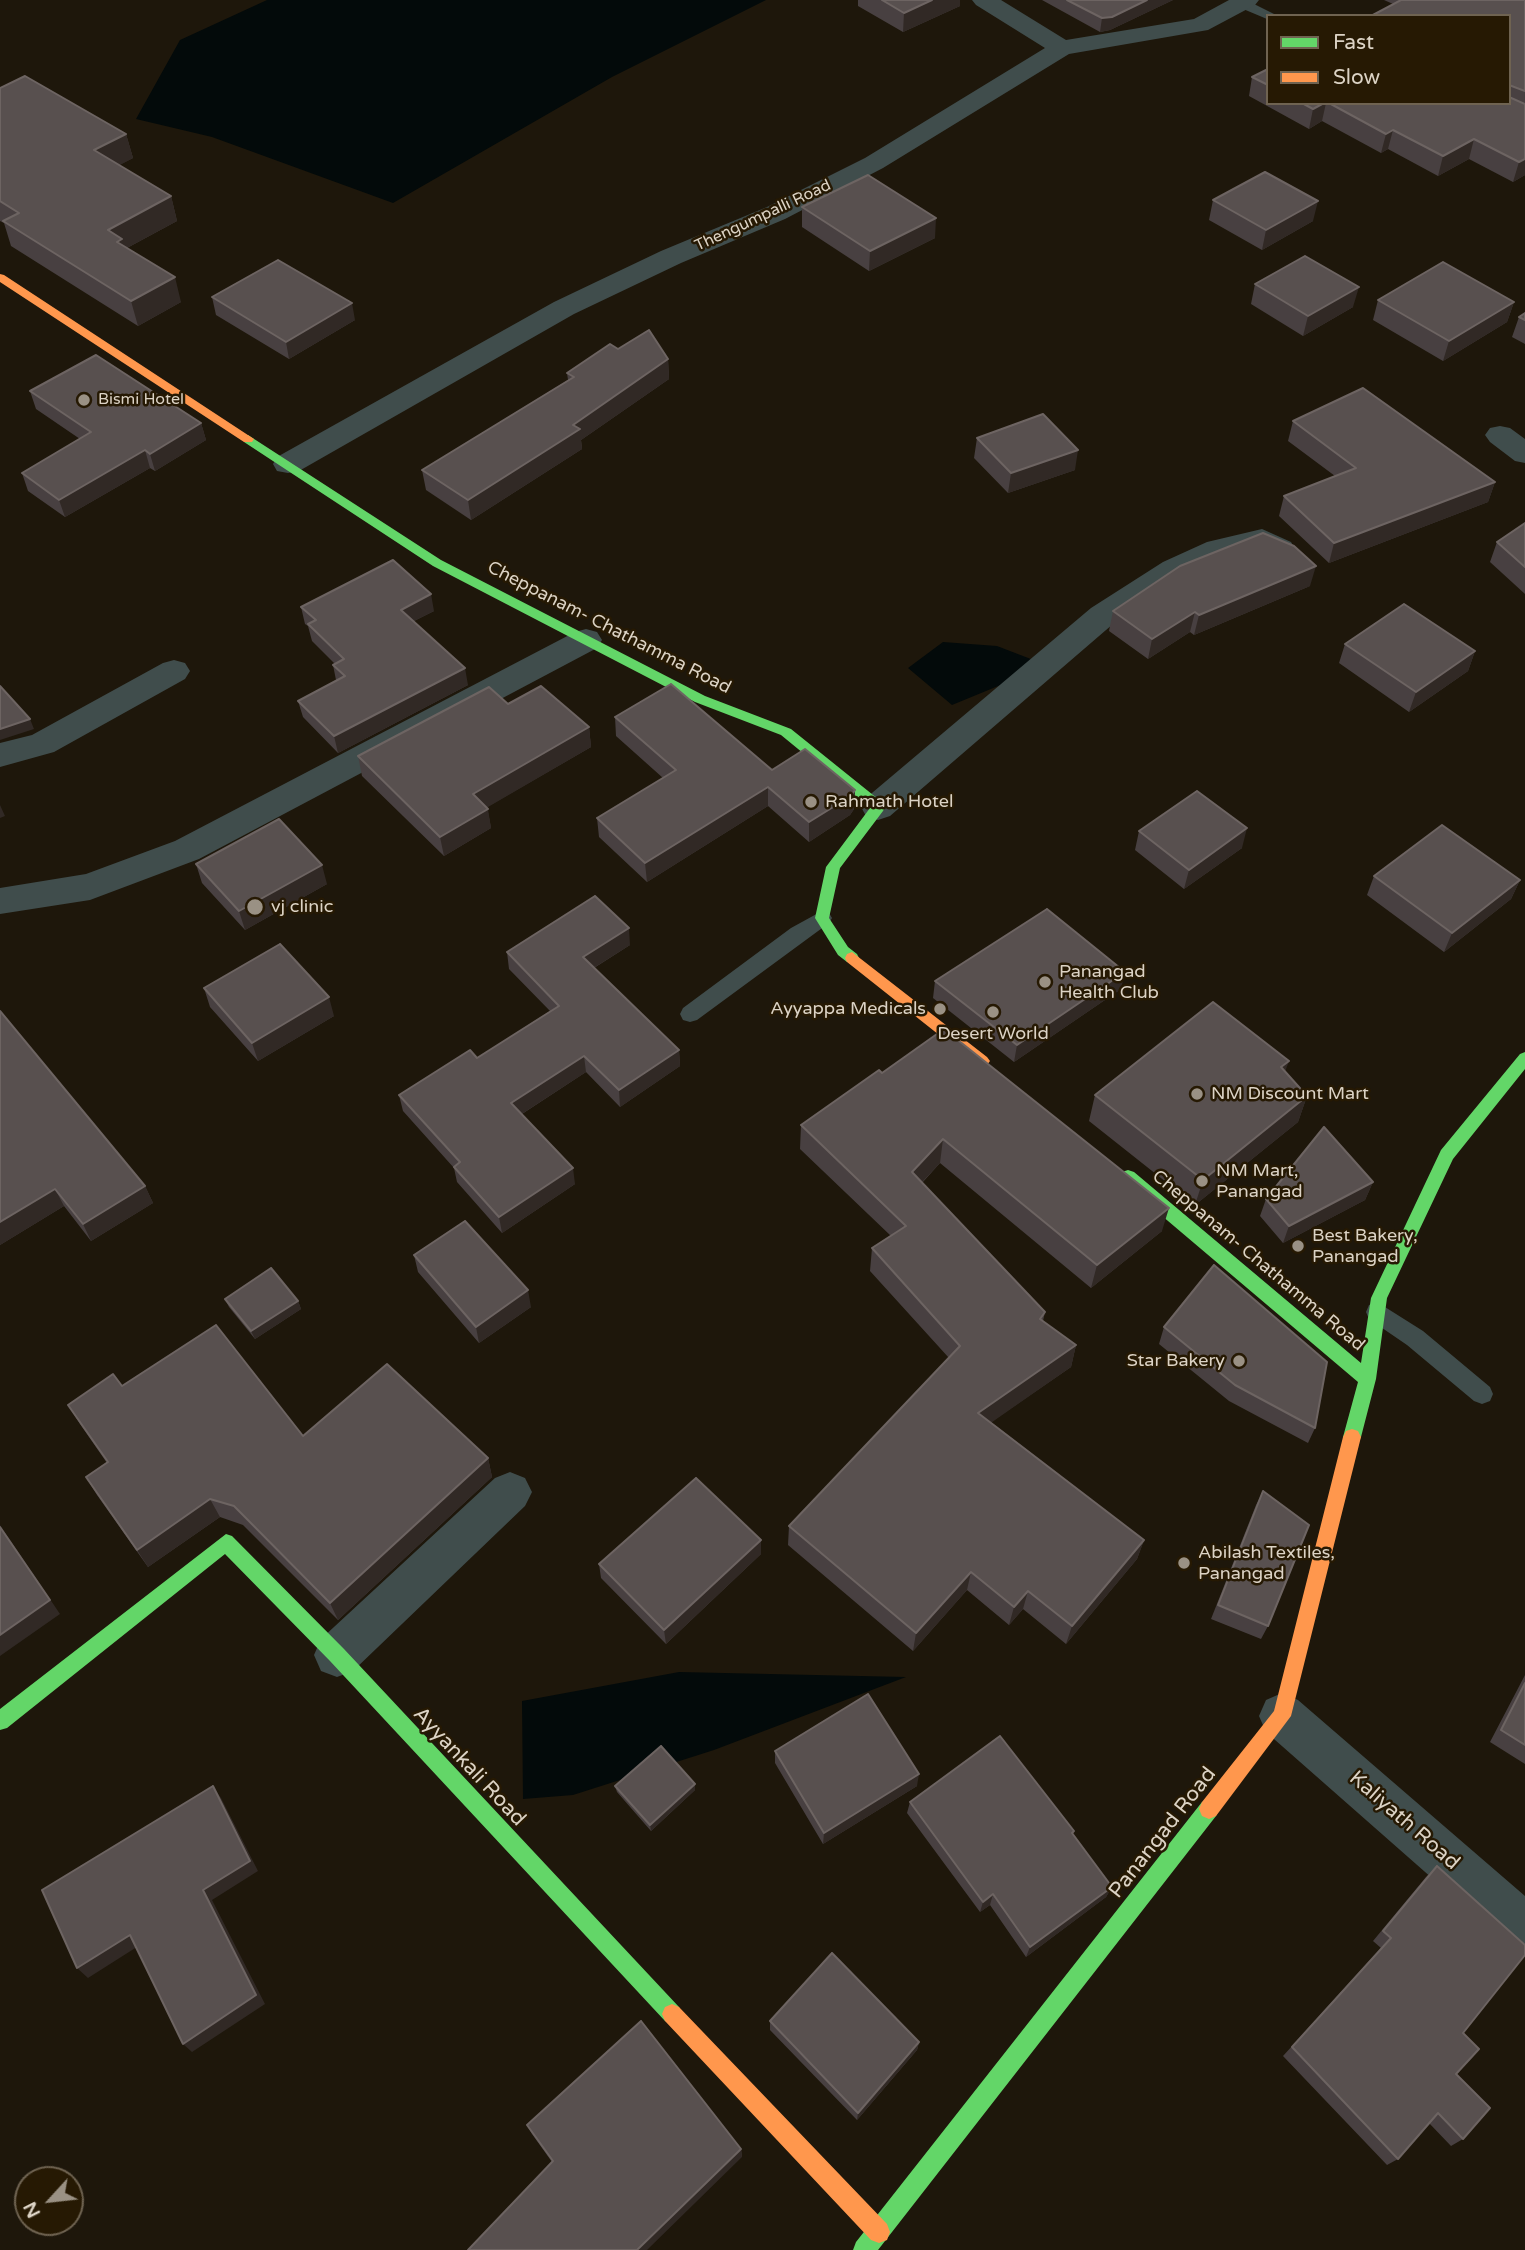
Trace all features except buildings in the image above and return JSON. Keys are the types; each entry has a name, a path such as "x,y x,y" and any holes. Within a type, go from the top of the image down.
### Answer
{"street":[{"path":"984,0 1062,48"},
{"name":"Thengumpalli Road","path":"288,464 564,308 671,257 776,213 874,163 1062,48 1200,25 1244,1"},
{"name":"Cheppanam- Chathamma Road","path":"0,277 15,290 288,464 437,563 700,699 786,732 878,807"},
{"path":"1500,435 1525,454"},
{"path":"996,1072 843,951 822,918 833,867 878,807 1102,616 1140,589 1174,569 1218,549 1262,539 1288,554"},
{"path":"0,901 90,887 187,850 586,640"},
{"path":"0,755 41,744 174,671"},
{"name":"Panangad Road","path":"864,2250 1282,1716 1367,1379 1379,1298 1447,1155 1525,1058"},
{"name":"Cheppanam- Chathamma Road","path":"1116,1167 1367,1379"},
{"path":"337,1655 510,1492"},
{"name":"Ayyankali Road","path":"0,1721 226,1542 337,1655 497,1829 878,2232"},
{"name":"Kaliyath Road","path":"1282,1716 1525,1928"}],"lane":[{"path":"1244,1 1268,14"},
{"path":"690,1014 797,933 822,918"},
{"path":"1377,1312 1415,1338 1482,1394"}],"shaded area":[{"path":"267,0 766,0 612,77 393,203 212,137 136,119 180,40"},
{"path":"943,642 997,646 1036,661 1003,684 952,705 908,668"},
{"path":"679,1672 906,1677 714,1750 573,1795 523,1799 522,1701"}],"traffic: fast":[{"path":"248,439 437,563 700,699 786,732 878,807 833,867 822,918 843,951 852,958"},
{"path":"1352,1437 1367,1379 1379,1298 1447,1155 1525,1058"},
{"path":"1128,1177 1367,1379"},
{"path":"0,1721 226,1542 337,1655 672,2014"},
{"path":"864,2250 1209,1809"}],"traffic: slow":[{"path":"0,277 248,439"},
{"path":"852,958 982,1061"},
{"path":"1209,1809 1282,1716 1352,1437"},
{"path":"672,2014 879,2232"}],"place":[{"name":"Bismi Hotel","path":"84,400"},
{"name":"Rahmath Hotel","path":"811,802"},
{"name":"vj clinic","path":"255,907"},
{"name":"Panangad Health Club","path":"1045,982"},
{"name":"Ayyappa Medicals","path":"940,1009"},
{"name":"Desert World","path":"993,1012"},
{"name":"NM Discount Mart","path":"1197,1094"},
{"name":"NM Mart, Panangad","path":"1202,1181"},
{"name":"Best Bakery, Panangad","path":"1298,1246"},
{"name":"Star Bakery","path":"1239,1361"},
{"name":"Abilash Textiles, Panangad","path":"1184,1563"}]}
